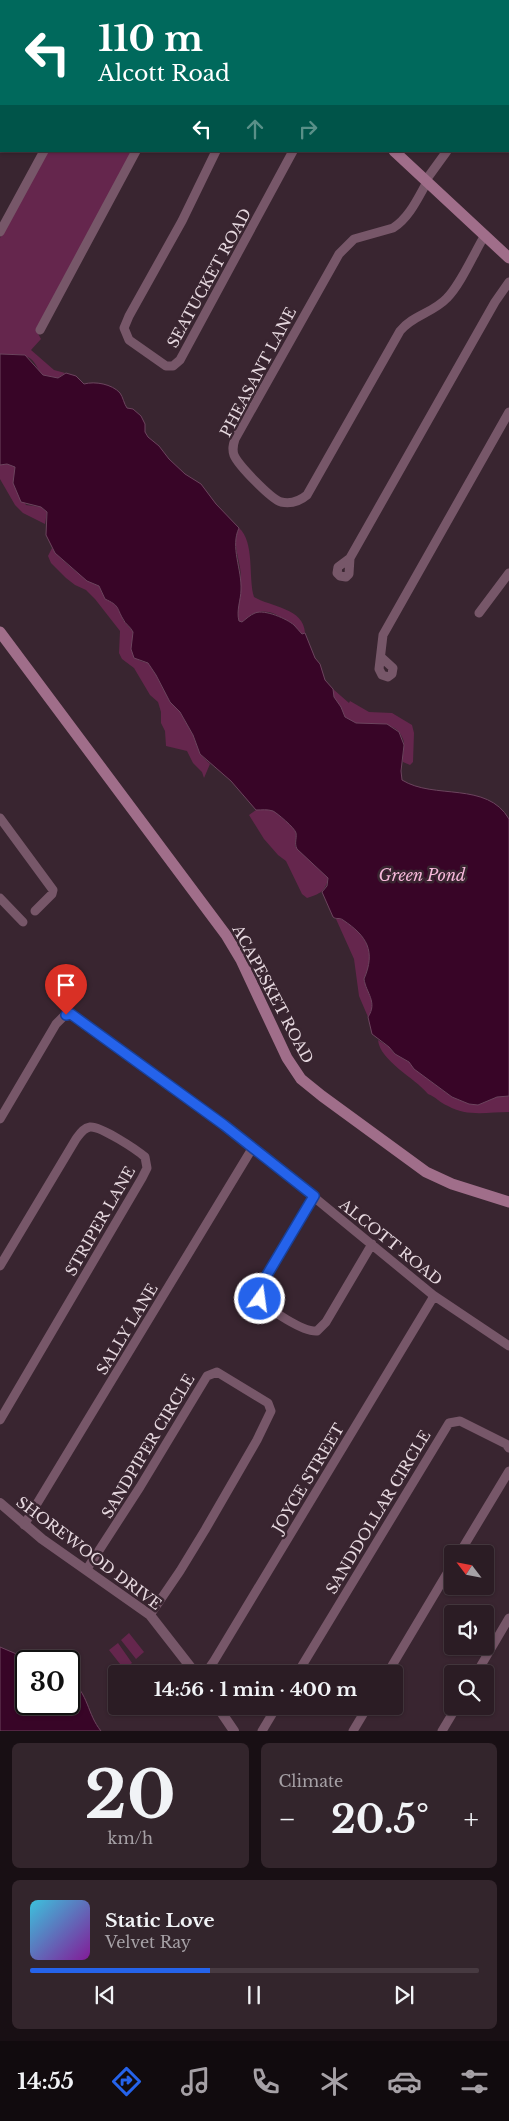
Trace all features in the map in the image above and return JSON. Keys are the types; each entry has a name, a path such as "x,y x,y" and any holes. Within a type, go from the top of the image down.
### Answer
{"main road":[{"path":"395,152 509,258"},
{"name":"ACAPESKET ROAD","path":"0,632 226,935 241,960 287,1058 302,1079 322,1096 426,1172 444,1181 509,1202"}],"street":[{"path":"0,232 43,152"},
{"path":"40,330 135,152"},
{"name":"SEATUCKET ROAD","path":"216,152 182,221 124,328 129,340 166,366 173,366 180,360 292,152"},
{"name":"PHEASANT LANE","path":"446,152 426,181 408,214 399,225 354,239 338,254 235,439 233,451 238,462 273,498 288,503 300,500 307,495 400,331 412,318 447,298 485,235"},
{"path":"350,558 495,302 509,282"},
{"path":"381,657 383,635 509,412"},
{"path":"479,613 509,573"},
{"path":"0,818 53,890 52,894 35,911"},
{"path":"0,898 24,922"},
{"name":"ALCOTT ROAD","path":"0,1119 56,1024 66,1015 71,1014 253,1146 434,1296 509,1346"},
{"name":"STRIPER LANE","path":"0,1266 76,1139 84,1129 88,1127 98,1128 145,1157 147,1168 142,1178 0,1420"},
{"name":"SALLY LANE","path":"24,1525 253,1146"},
{"path":"314,1196 261,1285 260,1299 267,1307 307,1330 317,1331 326,1322 372,1244"},
{"name":"JOYCE STREET","path":"211,1665 434,1296"},
{"name":"SANDPIPER CIRCLE","path":"87,1570 208,1376 217,1372 268,1403 271,1412 257,1440 180,1571 150,1615"},
{"name":"SANDDOLLAR CIRCLE","path":"302,1665 449,1423 460,1421 506,1444 509,1448"},
{"path":"464,1545 509,1471"},
{"name":"SHOREWOOD DRIVE","path":"0,1503 24,1525 150,1615 189,1665"},
{"path":"392,1665 444,1578"},
{"path":"481,1665 509,1618"},
{"path":"224,1715 234,1731"},
{"path":"262,1731 272,1715"},
{"path":"353,1731 363,1715"},
{"path":"442,1731 452,1715"}],"shaded area":[{"path":"46,152 131,152 36,330 41,339 31,350 54,370 65,373 58,378 42,375 28,357 16,354 0,354 0,238"},
{"path":"7,464 15,467 13,483 26,505 41,507 47,512 45,524 23,513 15,505 0,479 0,465"},
{"path":"239,528 244,534 249,551 254,597 293,613 299,618 305,633 303,634 281,617 268,612 255,613 242,622 239,621 238,606 241,571 236,540"},
{"path":"52,548 74,570 99,586 102,593 119,608 123,620 133,632 131,649 140,661 148,663 170,702 180,712 193,735 200,754 210,764 204,778 202,772 193,763 187,751 166,746 165,731 161,723 161,712 158,702 150,695 134,668 122,659 119,653 120,631 86,590 75,585 51,563 48,556"},
{"path":"333,689 349,703 350,701 369,712 392,713 412,725 414,733 413,762 410,765 403,762 404,742 399,731 385,725 351,722 345,717 338,705"},
{"path":"267,809 275,811 295,829 295,846 328,878 326,886 319,893 307,898 302,894 286,861 264,839 249,815 256,810"},
{"path":"339,918 358,932 369,947 369,966 364,979 372,1002 371,1012 368,1017 359,996 354,959 336,919"},
{"path":"378,1040 452,1097 464,1102 484,1102 497,1097 509,1096 509,1112 470,1113 445,1105 428,1094 391,1062 380,1048"},
{"path":"129,1633 144,1652 136,1659 121,1640"},
{"path":"118,1643 132,1663 121,1665 109,1650"}],"water":[{"name":"Green Pond","path":"0,354 25,355 43,375 58,378 66,373 76,376 84,384 103,384 117,390 127,408 133,409 141,416 148,437 185,474 201,484 216,504 239,528 236,550 241,582 239,621 242,622 255,613 264,612 286,620 294,625 302,634 305,633 315,658 320,664 325,680 333,689 334,697 345,717 356,723 387,724 399,732 404,745 401,771 402,780 415,786 474,795 488,800 499,807 509,819 509,1096 497,1097 478,1105 469,1104 452,1097 414,1069 409,1062 395,1054 372,1034 368,1017 371,1012 372,1002 364,979 368,969 369,952 367,945 358,932 342,919 333,917 322,892 327,886 328,878 297,849 296,833 289,824 273,811 256,810 231,781 200,754 193,735 180,712 170,702 148,663 134,658 131,649 133,632 124,621 117,607 105,599 99,586 87,581 55,553 46,535 47,512 41,507 21,502 13,483 15,467 7,464 0,465"},
{"path":"0,1647 15,1653 15,1715 80,1715 80,1691 101,1731 0,1731"}],"route":[{"path":"66,1015 71,1014 119,1048 253,1146 314,1196 261,1285 259,1290 260,1299"}]}
